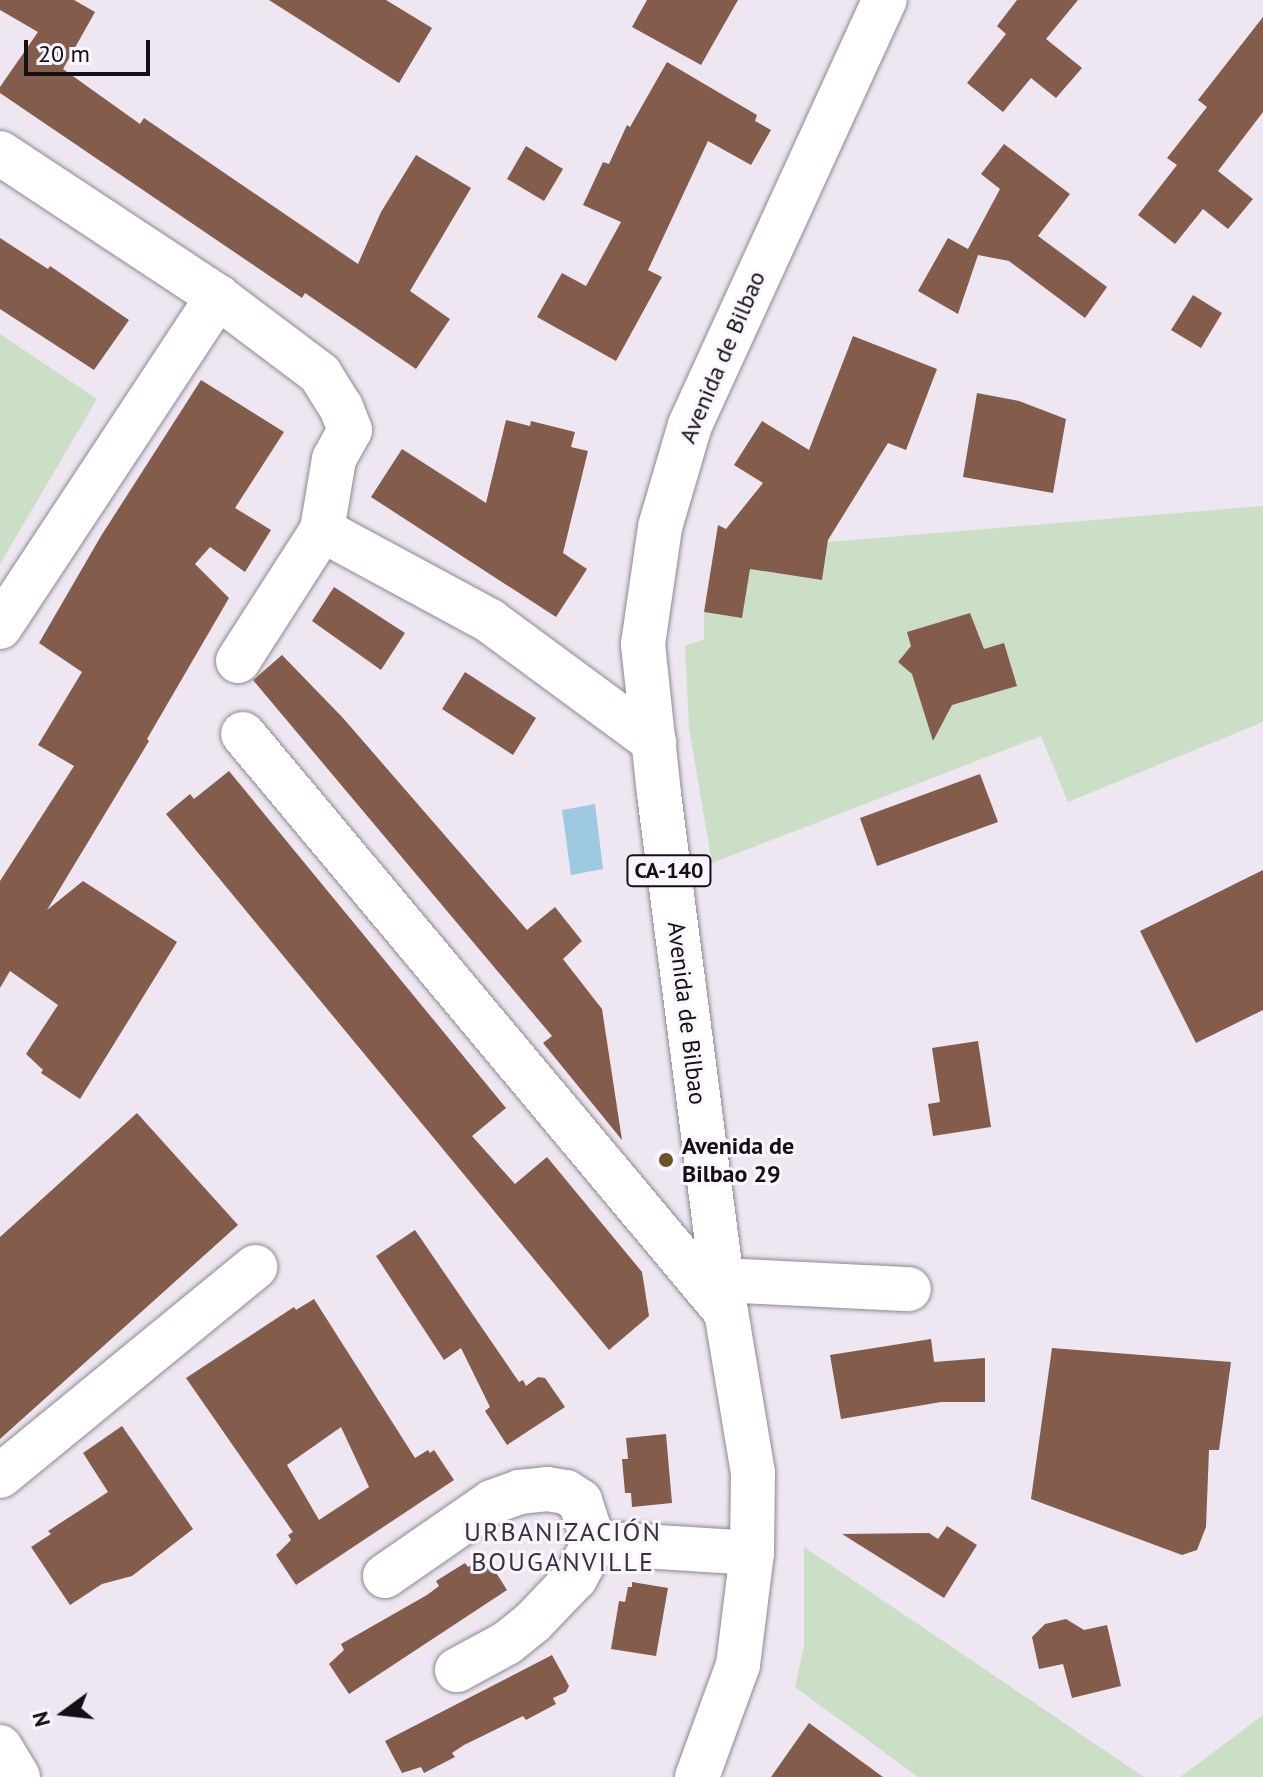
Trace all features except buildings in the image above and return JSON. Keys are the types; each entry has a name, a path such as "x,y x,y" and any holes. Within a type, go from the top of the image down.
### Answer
{"street":[{"name":"Avenida de Bilbao","path":"697,1777 738,1665 752,1553 753,1473 724,1296 654,742 643,644 649,587 671,484 690,425 726,340 885,0"},
{"path":"0,153 218,297 320,374 341,407 350,430 334,459 322,530 238,661"},
{"path":"0,627 218,297"},
{"path":"322,530 490,621 654,742"},
{"path":"243,734 724,1296 909,1289"},
{"path":"0,1476 255,1267"},
{"path":"385,1576 479,1509 519,1492 547,1489 566,1492 580,1501 594,1543 575,1578 533,1622 507,1643 457,1670"},
{"path":"594,1543 752,1553"},
{"path":"0,1747 18,1777"}],"green space":[{"path":"0,334 97,399 0,564"},
{"path":"1263,506 1263,722 1068,802 1041,736 712,863 689,728 685,646 704,639 704,612 742,618 750,569 822,580 828,542"},
{"path":"804,1547 1144,1777 918,1777 795,1687 804,1647"},
{"path":"1263,1715 1263,1777 1180,1777"}],"water":[{"path":"595,804 603,869 571,875 562,810"}],"place":[{"name":"Avenida de Bilbao 29","path":"666,1160"}],"district":[{"name":"URBANIZACIÓN BOUGANVILLE","path":"563,1547"}]}
